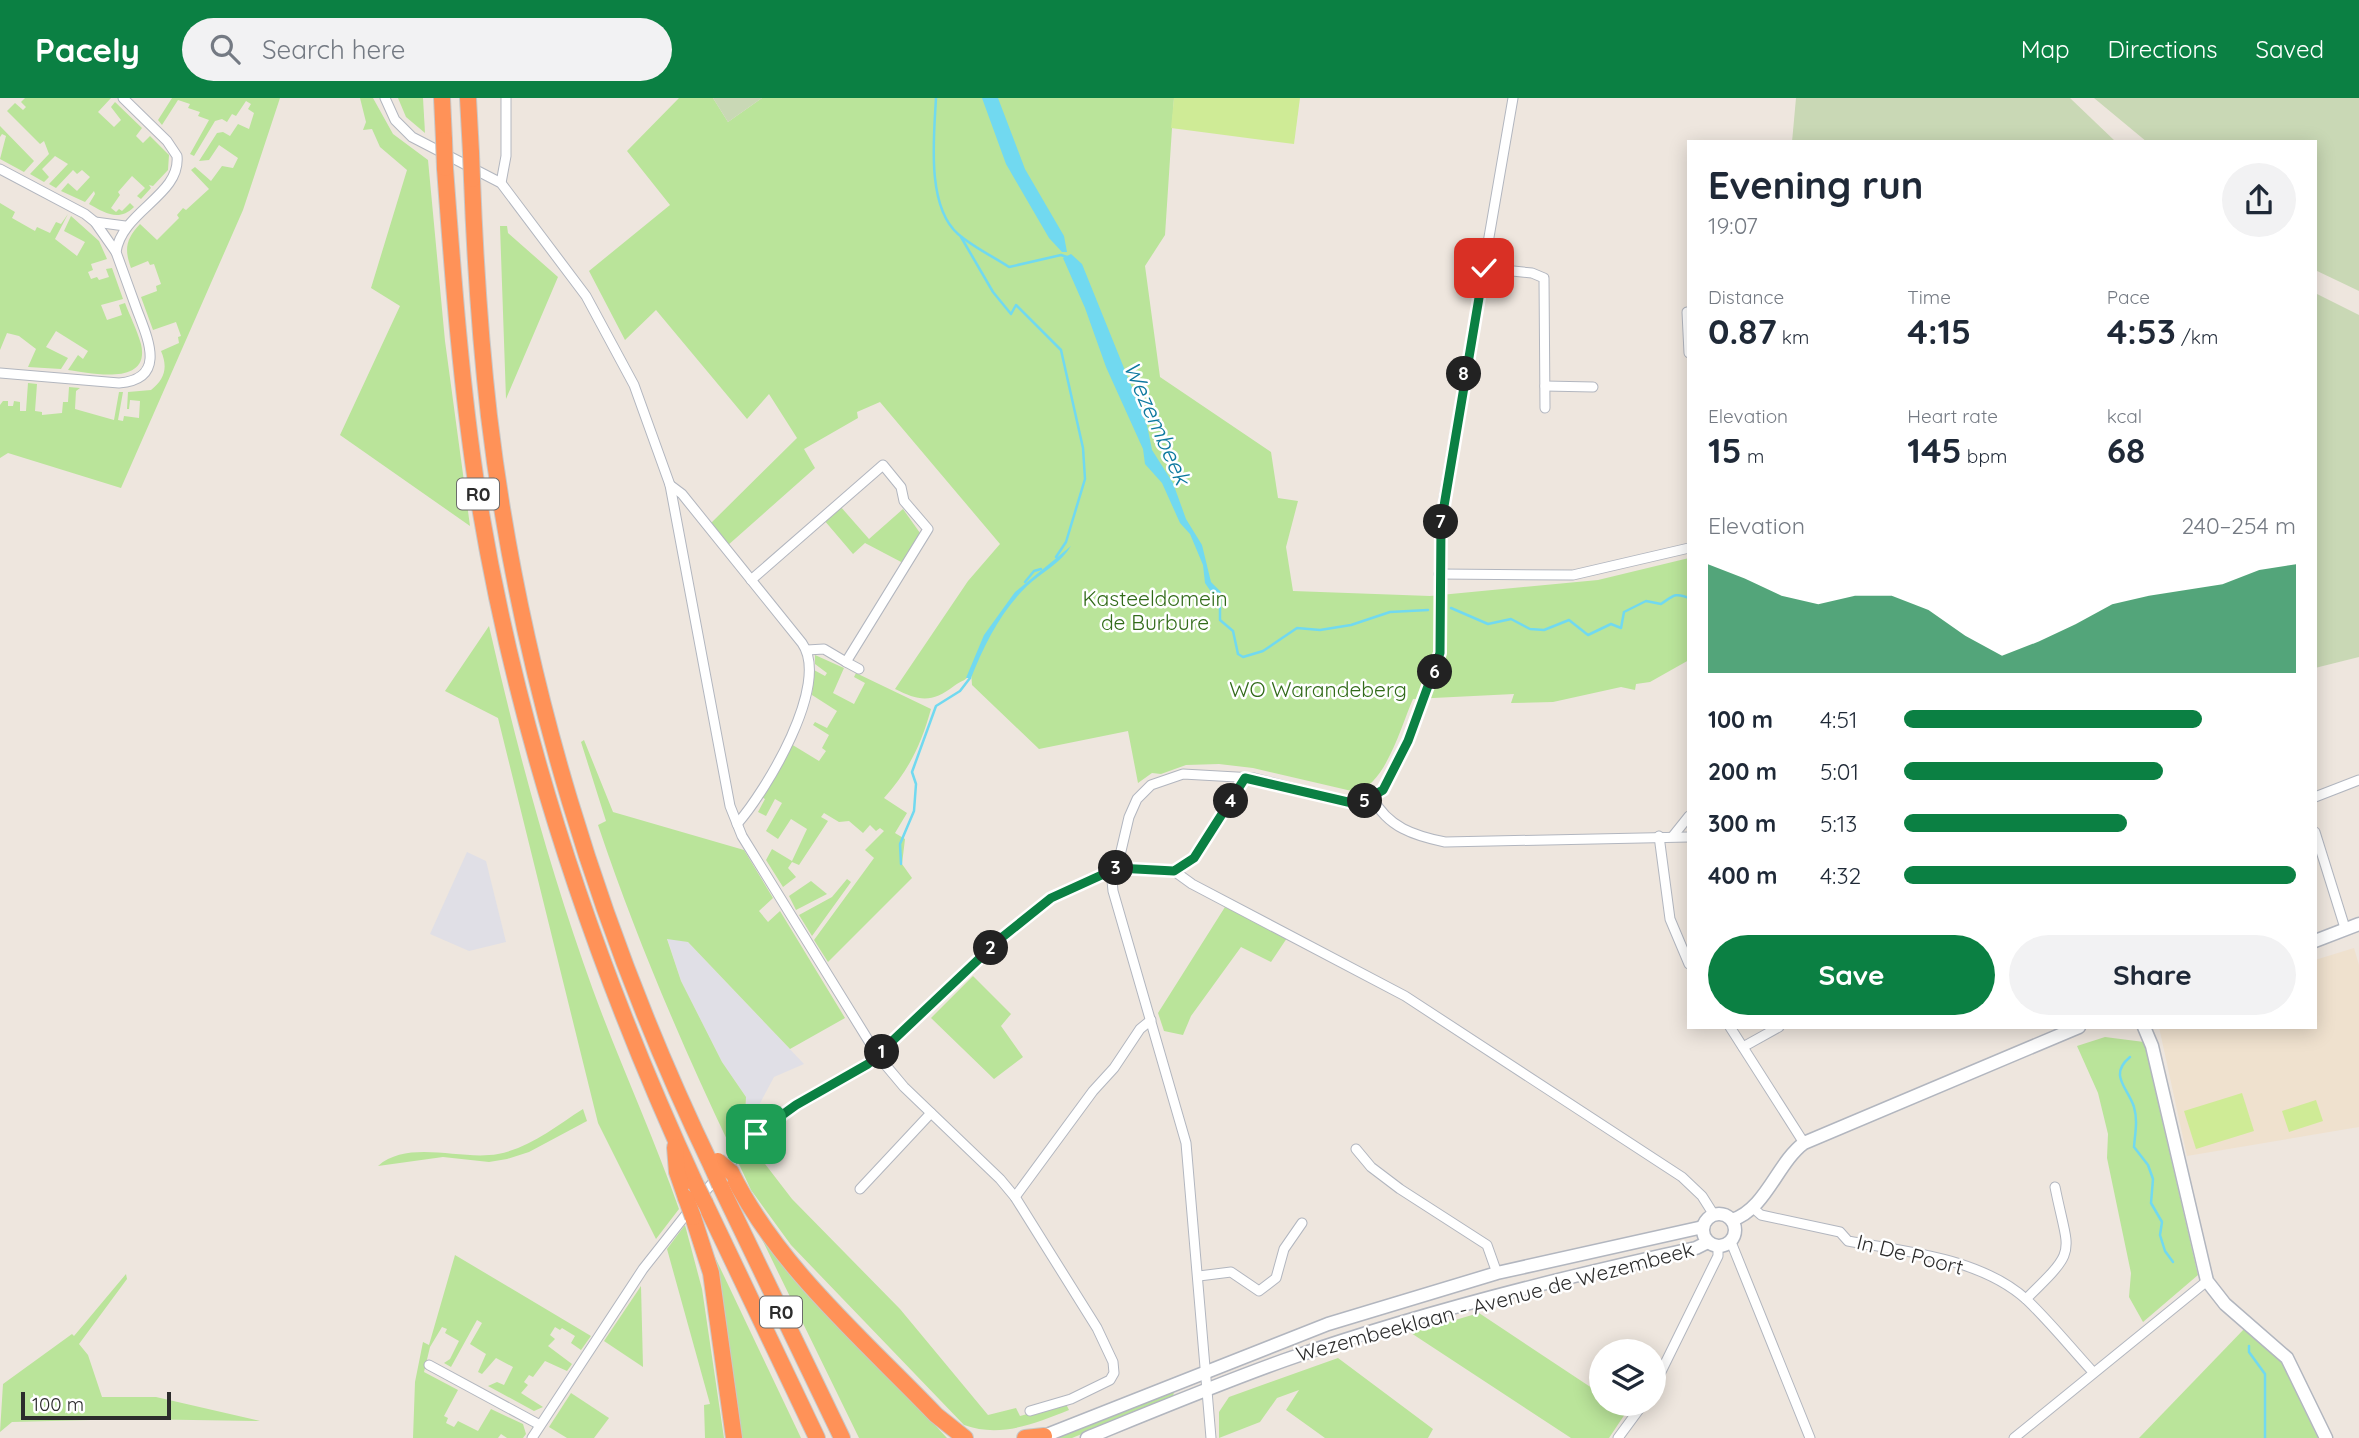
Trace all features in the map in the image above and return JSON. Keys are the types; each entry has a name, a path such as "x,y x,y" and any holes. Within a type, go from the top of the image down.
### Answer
{"highway":[{"name":"R0","path":"442,98 445,168 467,417 487,545 514,673 550,813 606,975 674,1137 691,1191 705,1203 817,1438"},
{"name":"R0","path":"468,98 476,279 489,418 509,545 534,667 604,906 662,1056 712,1160 725,1179 842,1438"},
{"path":"725,1179 743,1196 777,1245 936,1415 952,1438"},
{"path":"691,1191 693,1217 711,1273 734,1438"},
{"path":"936,1415 965,1438"},
{"path":"1025,1438 1041,1437"}],"main road":[{"path":"2317,940 2359,924"},
{"path":"1732,1220 1752,1207 1794,1151 1804,1143 2074,1029"},
{"path":"2144,1029 2207,1281 2225,1304 2287,1358 2326,1438"},
{"path":"1714,1215 1726,1215 1732,1220 1735,1232 1719,1243"},
{"name":"Wezembeeklaan - Avenue de Wezembeek","path":"1041,1437 1328,1324 1497,1273 1703,1227 1714,1215"},
{"name":"Wezembeeklaan - Avenue de Wezembeek","path":"1703,1227 1719,1243"},
{"name":"Wezembeeklaan - Avenue de Wezembeek","path":"1087,1438 1207,1389 1381,1329 1614,1266 1719,1243"}],"street":[{"path":"116,252 124,226 171,181 178,164 172,146 122,98"},
{"path":"385,98 395,120 412,137 500,183 586,296 634,385 670,485 720,766 737,824 878,1056 930,1113 1000,1179 1014,1197 1091,1318 1113,1365 1110,1380 1071,1399 1030,1411"},
{"path":"500,183 506,156 506,98"},
{"path":"1211,1438 1186,1143 1113,891 1114,869 1132,807 1151,785 1192,773 1245,778 1352,803 1373,798 1383,790 1393,773 1433,678 1440,646 1439,574 1444,498 1513,98"},
{"path":"0,169 96,222 124,226"},
{"path":"0,373 129,382 138,379 148,368 150,345 116,252 96,222"},
{"path":"1484,268 1532,273 1544,278 1545,408"},
{"path":"1545,386 1593,387"},
{"path":"751,580 883,465 901,487 904,501 928,529 846,662"},
{"path":"670,485 682,494 807,650 811,671 806,701 780,755 737,824"},
{"path":"1439,574 1573,575 1687,548"},
{"path":"807,650 824,649 859,669"},
{"path":"1174,871 1194,858 1202,848 1245,778"},
{"path":"2317,796 2359,780"},
{"path":"1373,798 1381,814 1394,824 1425,838 1445,842 1687,837"},
{"path":"1673,836 1687,819"},
{"path":"1659,836 1670,919 1687,959"},
{"path":"2317,838 2345,928"},
{"path":"532,1438 643,1269 733,1156 756,1134 796,1105 878,1056 1025,917 1051,898 1114,869 1174,871 1192,884 1405,996 1682,1177 1702,1196 1714,1215"},
{"path":"1014,1197 1093,1091 1114,1068 1140,1029 1151,1020"},
{"path":"1731,1029 1804,1143"},
{"path":"1743,1047 1775,1029"},
{"path":"860,1189 930,1113"},
{"path":"1356,1149 1371,1167 1400,1189 1487,1245 1497,1273"},
{"path":"2026,1299 2062,1264 2068,1250 2055,1187"},
{"name":"In De Poort","path":"1752,1207 1771,1218 1840,1232 1848,1241 1928,1256 1985,1274 2026,1299 2093,1372"},
{"path":"1199,1276 1231,1272 1259,1291 1276,1278 1284,1249 1302,1223"},
{"path":"1666,1363 1718,1256 1719,1243"},
{"path":"1719,1243 1810,1438"},
{"path":"2014,1438 2207,1281"},
{"path":"429,1365 540,1425"},
{"path":"1618,1438 1634,1416"}],"shaded area":[{"path":"467,852 486,861 506,942 469,951 430,934"},
{"path":"667,938 688,942 804,1064 774,1077 758,1107 765,1118 744,1135 746,1097 722,1062 681,981"},
{"path":"2354,948 2359,965 2359,1127 2187,1156 2159,1029 2317,1029 2317,959"}],"green space":[{"path":"25,98 111,98 98,112 114,127 121,120 111,107 115,102 142,128 136,136 143,143 150,136 169,155 168,170 153,186 149,185 151,188 141,199 137,196 145,188 132,176 118,192 120,195 111,208 116,212 119,209 122,211 130,203 134,207 123,214 106,213 89,204 94,191 85,202 61,191 68,183 77,191 90,177 82,170 77,174 73,170 56,188 49,184 68,164 55,156 42,169 49,177 44,182 30,174 49,154 44,141 40,144 7,111 15,103 23,110 26,107 21,102"},
{"path":"172,98 280,98 243,210 121,488 8,453 0,458 0,405 3,401 8,401 8,406 13,406 14,401 20,402 20,411 26,411 28,383 37,384 35,411 42,412 42,415 62,413 63,402 68,402 69,387 80,388 76,391 75,409 114,420 119,392 123,392 118,420 123,421 124,416 139,418 140,401 130,400 127,409 128,392 151,390 156,386 164,372 161,351 179,343 178,337 181,336 176,322 153,330 141,297 157,291 156,286 161,284 154,264 150,265 148,261 131,268 127,255 129,240 140,224 157,240 179,218 177,215 183,208 186,210 209,189 191,170 195,167 211,181 222,166 233,168 238,158 219,145 209,160 199,161 217,133 223,132 230,136 238,124 249,129 254,113 248,109 251,104 246,101 236,116 232,114 227,122 222,119 215,121 194,156 190,154 209,120 198,116 200,112 188,108 190,104 178,100 162,125 158,120"},
{"path":"360,98 373,98 393,134 428,160 445,341 470,526 340,435 400,306 371,288 407,170 380,147 372,129 363,130 366,122"},
{"path":"398,98 423,98 425,133 406,117"},
{"path":"679,98 713,98 728,122 762,98 1174,98 1165,235 1145,266 1160,377 1271,452 1278,498 1298,501 1286,547 1293,591 1430,596 1598,580 1687,558 1687,661 1650,682 1636,684 1635,690 1621,687 1553,702 1511,703 1514,694 1413,699 1384,766 1367,787 1356,792 1253,768 1219,764 1186,765 1161,774 1152,773 1138,783 1128,731 1039,749 972,685 971,672 946,692 932,698 918,698 895,689 968,581 1000,544 880,402 857,412 858,418 804,449 815,468 727,546 710,524 797,438 769,394 747,419 656,310 625,340 589,271 670,205 627,151"},
{"path":"713,98 762,98 728,122"},
{"path":"1174,98 1300,98 1294,144 1171,128"},
{"path":"1796,98 2070,98 2114,140 1792,140"},
{"path":"2094,98 2359,98 2359,291 2317,271 2317,140 2145,140"},
{"path":"0,126 34,161 24,172 0,159 6,136 2,134 0,137"},
{"path":"0,203 15,212 12,218 35,231 37,227 50,233 56,222 61,224 68,214 55,239 77,256 85,242 64,231 71,216 99,241 107,259 91,264 93,270 88,272 91,279 97,277 99,280 109,277 106,269 112,268 123,299 101,305 107,320 122,315 119,305 125,303 141,344 142,358 137,367 116,374 68,370 78,355 83,359 88,351 56,331 46,347 68,358 61,369 28,367 36,349 19,336 7,333 0,350"},
{"path":"500,226 507,226 508,233 558,277 506,399"},
{"path":"2317,294 2359,315 2359,657 2317,668"},
{"path":"840,506 869,539 903,509 920,533 903,563 865,543 853,554 824,520"},
{"path":"489,626 523,764 577,945 679,1209 656,1239 598,1123 498,718 445,691"},
{"path":"815,655 844,668 833,693 854,704 865,683 854,677 856,673 931,709 913,756 884,798 907,813 895,833 905,839 902,864 912,878 828,962 814,940 874,858 865,850 884,831 880,828 876,831 870,825 863,833 849,821 839,822 824,813 821,817 828,821 799,865 792,862 788,868 796,877 783,887 766,860 772,849 792,861 807,829 791,819 778,839 766,831 782,803 775,799 766,816 758,812 765,799 760,796 791,744 819,761 826,751 822,748 829,735 813,725 815,722 827,728 837,711 812,695 814,670 825,676 827,673 815,664"},
{"path":"584,740 613,812 744,850 773,898 759,911 768,922 780,911 845,1018 790,1049 688,942 667,939 681,981 722,1062 746,1097 744,1135 730,1146 659,987 612,866 598,825 606,821 581,742"},
{"path":"847,879 851,882 812,936 799,915 832,897"},
{"path":"811,881 827,894 796,910 789,896"},
{"path":"1225,907 1287,938 1271,962 1241,947 1191,1016 1183,1035 1164,1031 1158,1013"},
{"path":"973,976 1011,1014 1001,1026 1023,1057 994,1079 931,1018"},
{"path":"2105,1037 2144,1042 2198,1275 2143,1322 2129,1297 2131,1273 2107,1158 2108,1134 2098,1093 2077,1046"},
{"path":"2242,1093 2254,1131 2196,1149 2184,1111"},
{"path":"2316,1100 2323,1121 2289,1132 2282,1111"},
{"path":"583,1109 587,1121 529,1152 507,1159 489,1162 443,1157 378,1166 391,1158 420,1152 483,1155 510,1151 542,1136"},
{"path":"752,1147 792,1199 900,1309 988,1415 1016,1408 1020,1416 1066,1404 1069,1410 1004,1430 977,1429 964,1425 791,1245 751,1190 738,1162"},
{"path":"685,1225 702,1289 724,1438 705,1438 704,1405 710,1404 667,1249"},
{"path":"755,1225 779,1258 947,1438 859,1438"},
{"path":"704,1234 801,1438 739,1438"},
{"path":"455,1255 591,1336 581,1350 571,1343 575,1336 555,1327 550,1335 555,1339 548,1346 572,1364 567,1371 545,1361 533,1377 529,1375 524,1382 528,1385 521,1393 543,1407 534,1411 488,1386 497,1382 504,1385 513,1367 496,1358 482,1374 478,1372 486,1354 470,1344 482,1323 477,1320 451,1367 444,1363 450,1359 459,1341 445,1333 447,1329 442,1327 430,1347 424,1372 458,1390 444,1416 448,1418 446,1423 454,1427 458,1421 478,1431 491,1409 523,1424 526,1434 523,1438 507,1438 501,1434 498,1438 413,1438 415,1382 423,1342 429,1345"},
{"path":"126,1274 127,1279 79,1344 88,1355 102,1397 156,1397 260,1421 130,1419 12,1422 0,1432 3,1384 72,1334 74,1336"},
{"path":"641,1286 643,1367 604,1341"},
{"path":"1479,1313 1589,1386 1589,1416 1624,1416 1609,1438 1571,1438 1411,1333"},
{"path":"2246,1327 2281,1361 2318,1438 2139,1438"},
{"path":"1338,1358 1433,1429 1428,1438 1325,1438 1286,1410 1299,1390 1277,1398 1260,1422 1219,1438 1219,1412 1229,1397"},
{"path":"1175,1386 1173,1397 1072,1438 1048,1438"},
{"path":"571,1393 609,1418 594,1438 567,1438 549,1427"}],"water":[{"path":"982,98 998,98 1025,169 1064,236 1067,252 1062,252 1049,238 1006,164"},
{"path":"1071,254 1082,264 1147,425 1152,450 1173,483 1186,519 1202,545 1211,582 1221,592 1222,599 1216,599 1205,583 1203,565 1190,534 1180,523 1162,483 1145,464 1143,449 1106,367 1085,308 1063,258"},
{"path":"1071,546 1009,606 988,641 971,678 966,678 984,635 1015,592"}],"waterway":[{"name":"Wezembeek","path":"936,98 934,170 936,189 948,222 964,239 1009,267 1061,255 1067,257"},
{"path":"961,237 993,292 1011,314 1016,305 1061,350 1083,448 1085,479 1066,542 1056,557"},
{"path":"1025,582 1034,571 1041,569"},
{"name":"Wezembeek","path":"1220,596 1220,620 1233,631 1238,654 1243,657 1263,651 1297,628 1320,630 1351,625 1390,612 1428,610"},
{"name":"Wezembeek","path":"1451,608 1488,624 1511,619 1530,629 1544,630 1569,620 1588,635 1611,624 1621,628 1624,612 1646,601 1661,604 1674,596 1687,597"},
{"path":"901,864 900,844 914,811 916,784 912,772 936,706 960,691 970,678"},
{"name":"Wezembeek","path":"2130,1057 2120,1070 2120,1076 2135,1112 2134,1147 2148,1165 2153,1179 2151,1203 2162,1222 2160,1235 2165,1251 2173,1262"},
{"name":"Wezembeek","path":"2249,1346 2249,1352 2265,1374 2265,1438"}],"route":[{"path":"756,1134 796,1105 868,1064 1000,939 1051,898 1117,868 1135,866 1174,871 1186,864 1210,837 1245,778 1281,784 1352,803 1373,798 1383,790 1408,741 1440,653 1441,524 1484,268"}],"park label":[{"name":"Kasteeldomein de Burbure","path":"1155,611"},
{"name":"WO Warandeberg","path":"1318,690"}]}
